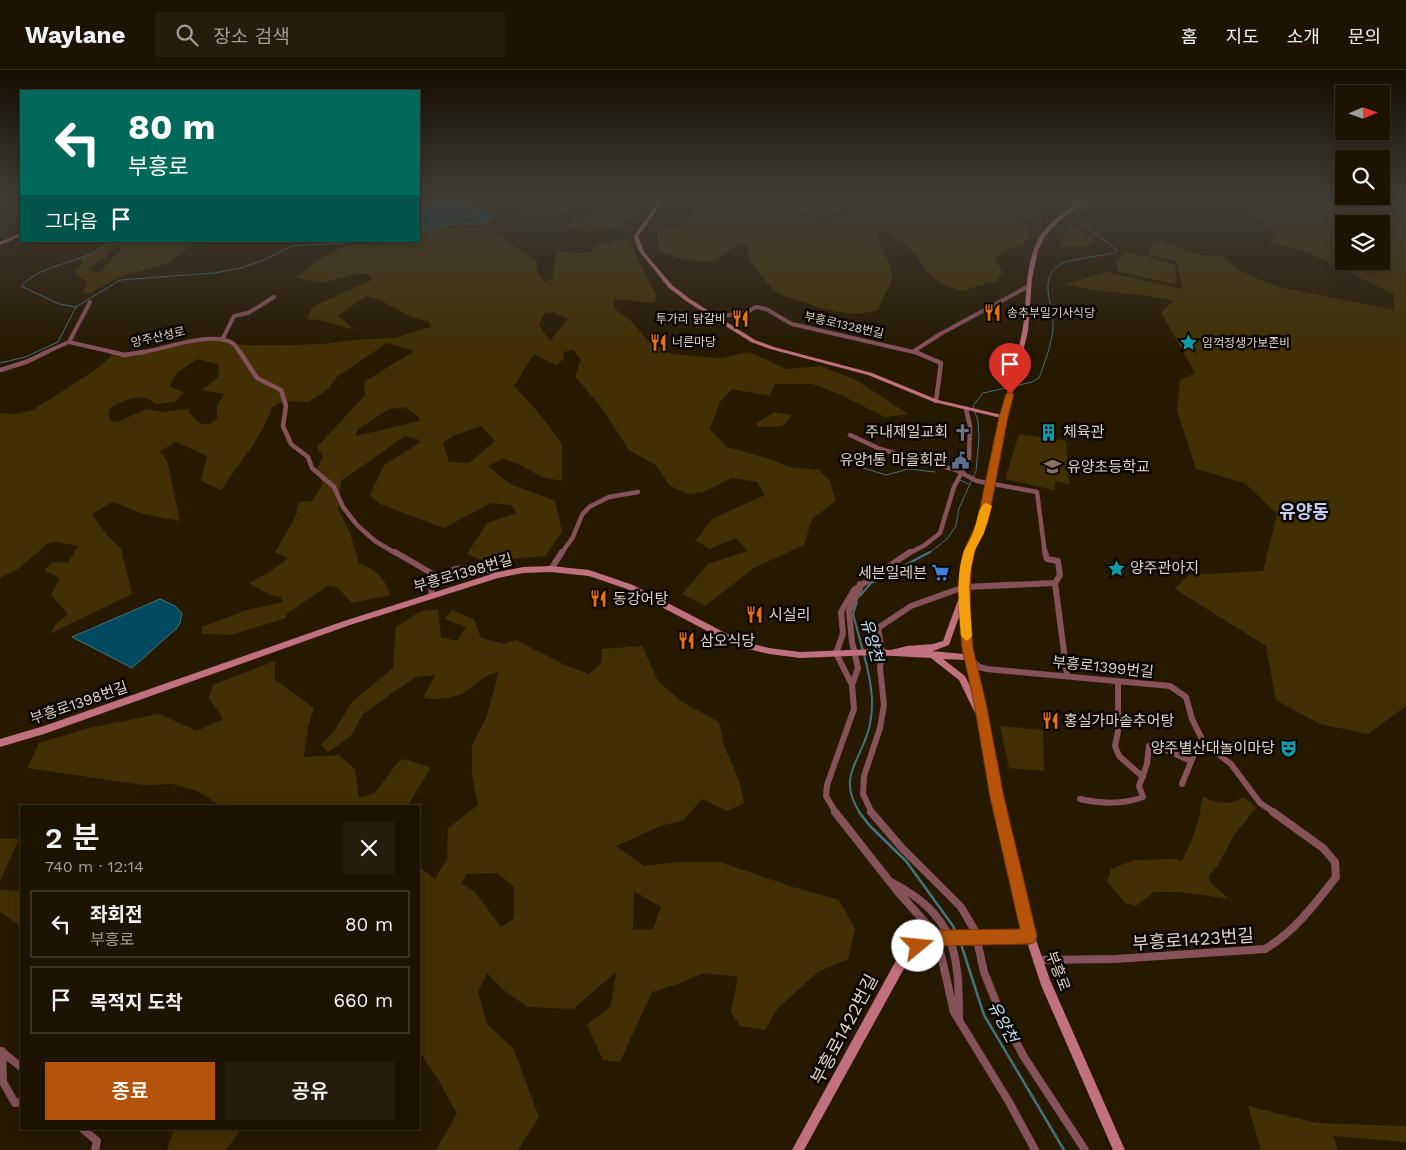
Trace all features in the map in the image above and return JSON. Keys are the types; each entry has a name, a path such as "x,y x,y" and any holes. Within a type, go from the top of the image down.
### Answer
{"street":[{"path":"641,249 653,268 670,286 754,341 772,348 870,374 936,401 1004,417"},
{"name":"부흥로","path":"1037,249 1032,265 1025,331 1004,417 992,483 983,522 970,550 964,591 969,657 997,797 1037,960 1119,1150"},
{"path":"914,352 930,339 971,318 1019,289 1029,286"},
{"path":"222,340 234,316 248,313 274,297"},
{"path":"0,370 26,362 69,342 90,302"},
{"name":"부흥로1328번길","path":"715,317 745,313 756,307 766,309 792,324 843,333 914,352 941,363 936,401"},
{"name":"양주산성로","path":"69,342 124,355 141,353 191,340 222,340"},
{"name":"부흥로1398번길","path":"222,340 234,344 257,378 281,390 286,406 283,426 291,444 308,458 312,468 334,486 342,507 357,525 376,541 438,577"},
{"path":"968,410 970,426 969,459 964,473 954,487 940,532 925,545 905,555 860,584 849,597 841,612 843,634 839,653 852,685 854,709 827,785 826,796 832,809 849,832 889,881 928,924 941,955 954,1012 1009,1102 1035,1150"},
{"path":"850,435 880,449 964,473 977,481 1037,492 1043,548 1047,559 1058,561 1060,575 1055,583 1067,675"},
{"path":"551,569 578,528 589,506 611,497 638,492"},
{"path":"431,596 432,584 438,577 455,570 468,567 483,567 498,575"},
{"name":"부흥로1398번길","path":"0,743 44,730 431,596 498,575 523,570 551,569 589,574 630,587 745,646 790,654 878,652 969,657"},
{"path":"1055,583 964,591 911,606 878,628 878,652 884,706 880,728 864,776 863,794 870,811 902,848 961,907 975,931 974,938 984,972 1000,1012 1024,1057 1085,1150"},
{"path":"852,685 858,668 852,642 849,611 860,589 860,584"},
{"path":"892,653 903,647 931,648 946,643 964,591"},
{"path":"931,654 962,678 983,720"},
{"name":"부흥로1399번길","path":"969,657 979,667 987,669 1118,680 1170,686 1180,691 1186,697 1192,719 1204,743 1231,764 1260,803 1323,848 1335,862"},
{"path":"1118,680 1118,731 1115,746 1119,756 1143,777"},
{"path":"1182,784 1194,752 1204,743"},
{"path":"1080,799 1104,804 1132,801 1143,797 1139,786 1147,764 1147,750 1153,744 1191,761"},
{"name":"부흥로1423번길","path":"1037,960 1115,959 1264,948 1279,942 1316,903 1336,877 1335,862"},
{"path":"889,881 910,892 937,915 947,930 957,979 958,1020"},
{"name":"부흥로1422번길","path":"798,1150 908,950 935,939 1030,936"},
{"path":"1,1050 20,1066"},
{"path":"1,1050 3,1082 15,1103 20,1102"},
{"path":"84,1130 97,1141 95,1150"}],"shaded area":[{"path":"99,249 113,249 108,253 108,257 90,267 89,271 100,272 121,249 187,249 169,263 120,277 91,293 83,293 87,281 77,277 75,271 83,263 80,259"},
{"path":"337,249 519,249 537,262 537,272 544,282 553,279 553,268 557,251 578,253 591,252 593,249 633,249 657,296 654,303 615,299 614,308 631,321 648,341 671,354 720,358 749,352 786,369 821,366 858,381 908,414 885,417 839,394 812,384 775,384 769,396 732,389 720,402 710,429 727,447 767,458 789,467 819,470 830,481 836,501 812,519 804,545 754,568 705,606 682,594 708,564 748,551 736,538 709,549 696,540 712,519 765,495 757,482 732,478 704,492 687,494 669,485 657,466 629,450 603,410 575,376 581,359 573,350 563,352 564,359 556,365 534,354 514,386 538,412 562,444 562,481 542,477 518,464 503,459 488,466 510,484 555,501 562,532 545,556 484,561 467,554 487,523 517,513 511,505 491,503 444,528 380,504 370,495 384,465 421,442 405,436 341,481 338,509 350,533 359,563 370,568 383,579 390,595 352,603 338,588 328,586 286,614 286,618 231,635 202,634 202,627 247,610 283,602 281,597 270,595 249,583 271,571 288,558 275,552 296,516 299,502 312,501 323,484 316,471 323,457 317,447 365,395 364,382 414,351 387,343 338,376 327,390 308,402 283,401 271,408 269,416 257,438 221,490 201,481 207,456 176,442 160,451 167,461 180,521 147,515 112,502 92,514 106,534 121,549 132,594 51,633 55,625 68,614 51,595 60,578 44,570 53,562 68,563 78,546 56,542 47,544 18,569 0,578 0,413 15,414 33,410 98,368 112,355 117,357 136,356 188,341 220,341 234,345 286,345 394,338 431,327 428,321 412,317 382,301 366,296 338,316 355,330 320,320 307,319 312,307 372,280 369,274 350,275 322,283 295,278 315,262","holes":["554,312 568,319 550,341 539,325 545,313","197,359 219,365 218,377 202,390 224,394 217,405 217,419 210,424 201,424 189,413 189,409 162,412 146,409 120,421 112,422 108,414 110,408 133,398 144,398 156,404 175,402 184,393 169,386 178,372","404,407 418,416 420,421 356,436 357,430 389,409","481,426 495,441 469,463 449,462 443,443 453,436"]},
{"path":"731,249 710,262 687,260 659,250"},
{"path":"748,249 882,249 890,264 892,276 878,310 868,313 836,312 776,292 749,261"},
{"path":"910,249 1005,249 995,261 1003,272 996,281 961,291 939,283 926,271 916,255"},
{"path":"1150,249 1184,249 1195,254 1223,257 1242,272 1279,287 1394,310 1394,294 1344,270 1390,270 1390,249 1406,249 1406,706 1368,734 1320,724 1276,700 1266,646 1175,589 1188,575 1263,571 1277,514 1245,483 1196,469 1177,410 1180,380 1195,373 1161,312 1174,301 1093,290 1066,284 1106,272 1183,289 1176,261 1148,255"},
{"path":"1298,249 1335,249 1335,266 1304,251"},
{"path":"1126,252 1166,261 1175,265 1177,279 1174,284 1119,272 1116,263"},
{"path":"774,412 791,415 789,420 782,426 759,427 756,424"},
{"path":"1019,434 1066,441 1069,484 1055,481 1054,490 1005,479"},
{"path":"438,609 441,637 457,641 466,627 445,619 452,610 474,619 481,638 504,644 516,640 563,664 589,674 602,662 602,649 642,646 658,681 682,702 719,722 724,746 739,780 744,803 727,811 702,799 684,820 661,826 616,846 644,866 677,862 720,862 793,887 839,900 855,929 848,959 818,972 778,1008 765,1030 740,1026 731,1012 738,977 704,973 652,992 620,1062 603,1060 587,1025 611,1006 616,972 573,1009 527,1007 502,989 487,973 478,992 487,1024 513,1048 539,1117 518,1150 436,1150 457,1114 439,1081 420,1052 420,868 435,879 447,859 448,828 478,805 472,775 472,746 486,718 499,672 484,678 461,694 438,699 423,698 435,675 416,677 363,714 350,737 328,752 321,745 335,730 352,702 393,668 396,627 419,612","holes":["497,873 514,887 514,919 501,927 474,891 461,884 467,874","634,891 661,907 653,929 633,930"]},
{"path":"275,661 275,680 314,708 308,727 304,757 339,755 355,769 359,798 375,793 398,762 405,759 431,768 408,805 219,805 197,791 172,784 143,785 27,768 39,743 89,728 159,714 197,731 223,719 209,698 213,685"},
{"path":"1000,726 1043,730 1044,771 1009,768"},
{"path":"1203,797 1228,803 1244,797 1256,808 1234,835 1218,865 1209,876 1210,882 1229,899 1181,892 1154,892 1136,906 1125,903 1107,882 1111,869 1134,860 1174,859 1182,861 1195,830"},
{"path":"0,839 19,839 0,881"},
{"path":"0,890 20,891 20,925 0,912"},
{"path":"1248,1106 1317,1123 1406,1126 1406,1142 1333,1136 1338,1150 1261,1150"},
{"path":"174,1130 240,1130 226,1150 167,1150"}],"water":[{"path":"160,599 175,606 182,613 180,623 177,628 132,668 72,637"}],"waterway":[{"path":"76,307 59,304 21,286 41,272 89,255 98,249"},
{"path":"76,307 120,280 214,273 241,268 264,260 285,249"},
{"name":"유양천","path":"928,554 947,539 956,526 959,508 976,471 979,439 978,421 973,406 983,393 1032,382 1039,378 1046,360 1053,329 1048,294 1049,277 1054,270 1065,262 1114,253 1116,249"},
{"path":"0,363 25,357 58,342 76,307"},
{"path":"860,467 886,475 909,469 935,472"},
{"path":"960,480 969,484"},
{"name":"유양천","path":"860,596 871,583 930,552"},
{"name":"유양천","path":"857,602 853,614 863,651"},
{"name":"유양천","path":"860,813 853,800 850,778 867,737 872,707 871,689 864,655"},
{"name":"유양천","path":"859,812 870,826 906,861 953,926 957,935"},
{"name":"유양천","path":"960,941 984,1015 1064,1150"}],"slow traffic":[{"path":"967,636 964,612 966,568 970,550 983,522 986,506"}],"place":[{"name":"송추부일기사식당","path":"993,313"},
{"name":"투가리 닭갈비","path":"740,319"},
{"name":"너른마당","path":"658,342"},
{"name":"임꺽정생가보존비","path":"1188,343"},
{"name":"주내제일교회","path":"962,432"},
{"name":"체육관","path":"1049,432"},
{"name":"유양1통 마을회관","path":"961,460"},
{"name":"유양초등학교","path":"1053,467"},
{"name":"양주관아지","path":"1116,568"},
{"name":"세븐일레븐","path":"941,573"},
{"name":"동강어탕","path":"599,599"},
{"name":"시실리","path":"755,615"},
{"name":"삼오식당","path":"686,641"},
{"name":"홍실가마솥추어탕","path":"1050,721"},
{"name":"양주별산대놀이마당","path":"1289,748"}],"district":[{"name":"유양동","path":"1304,511"}],"route":[{"path":"918,946 937,938 1010,938 1030,936 997,797 968,648 964,612 966,568 970,550 983,522 1010,394"}]}
